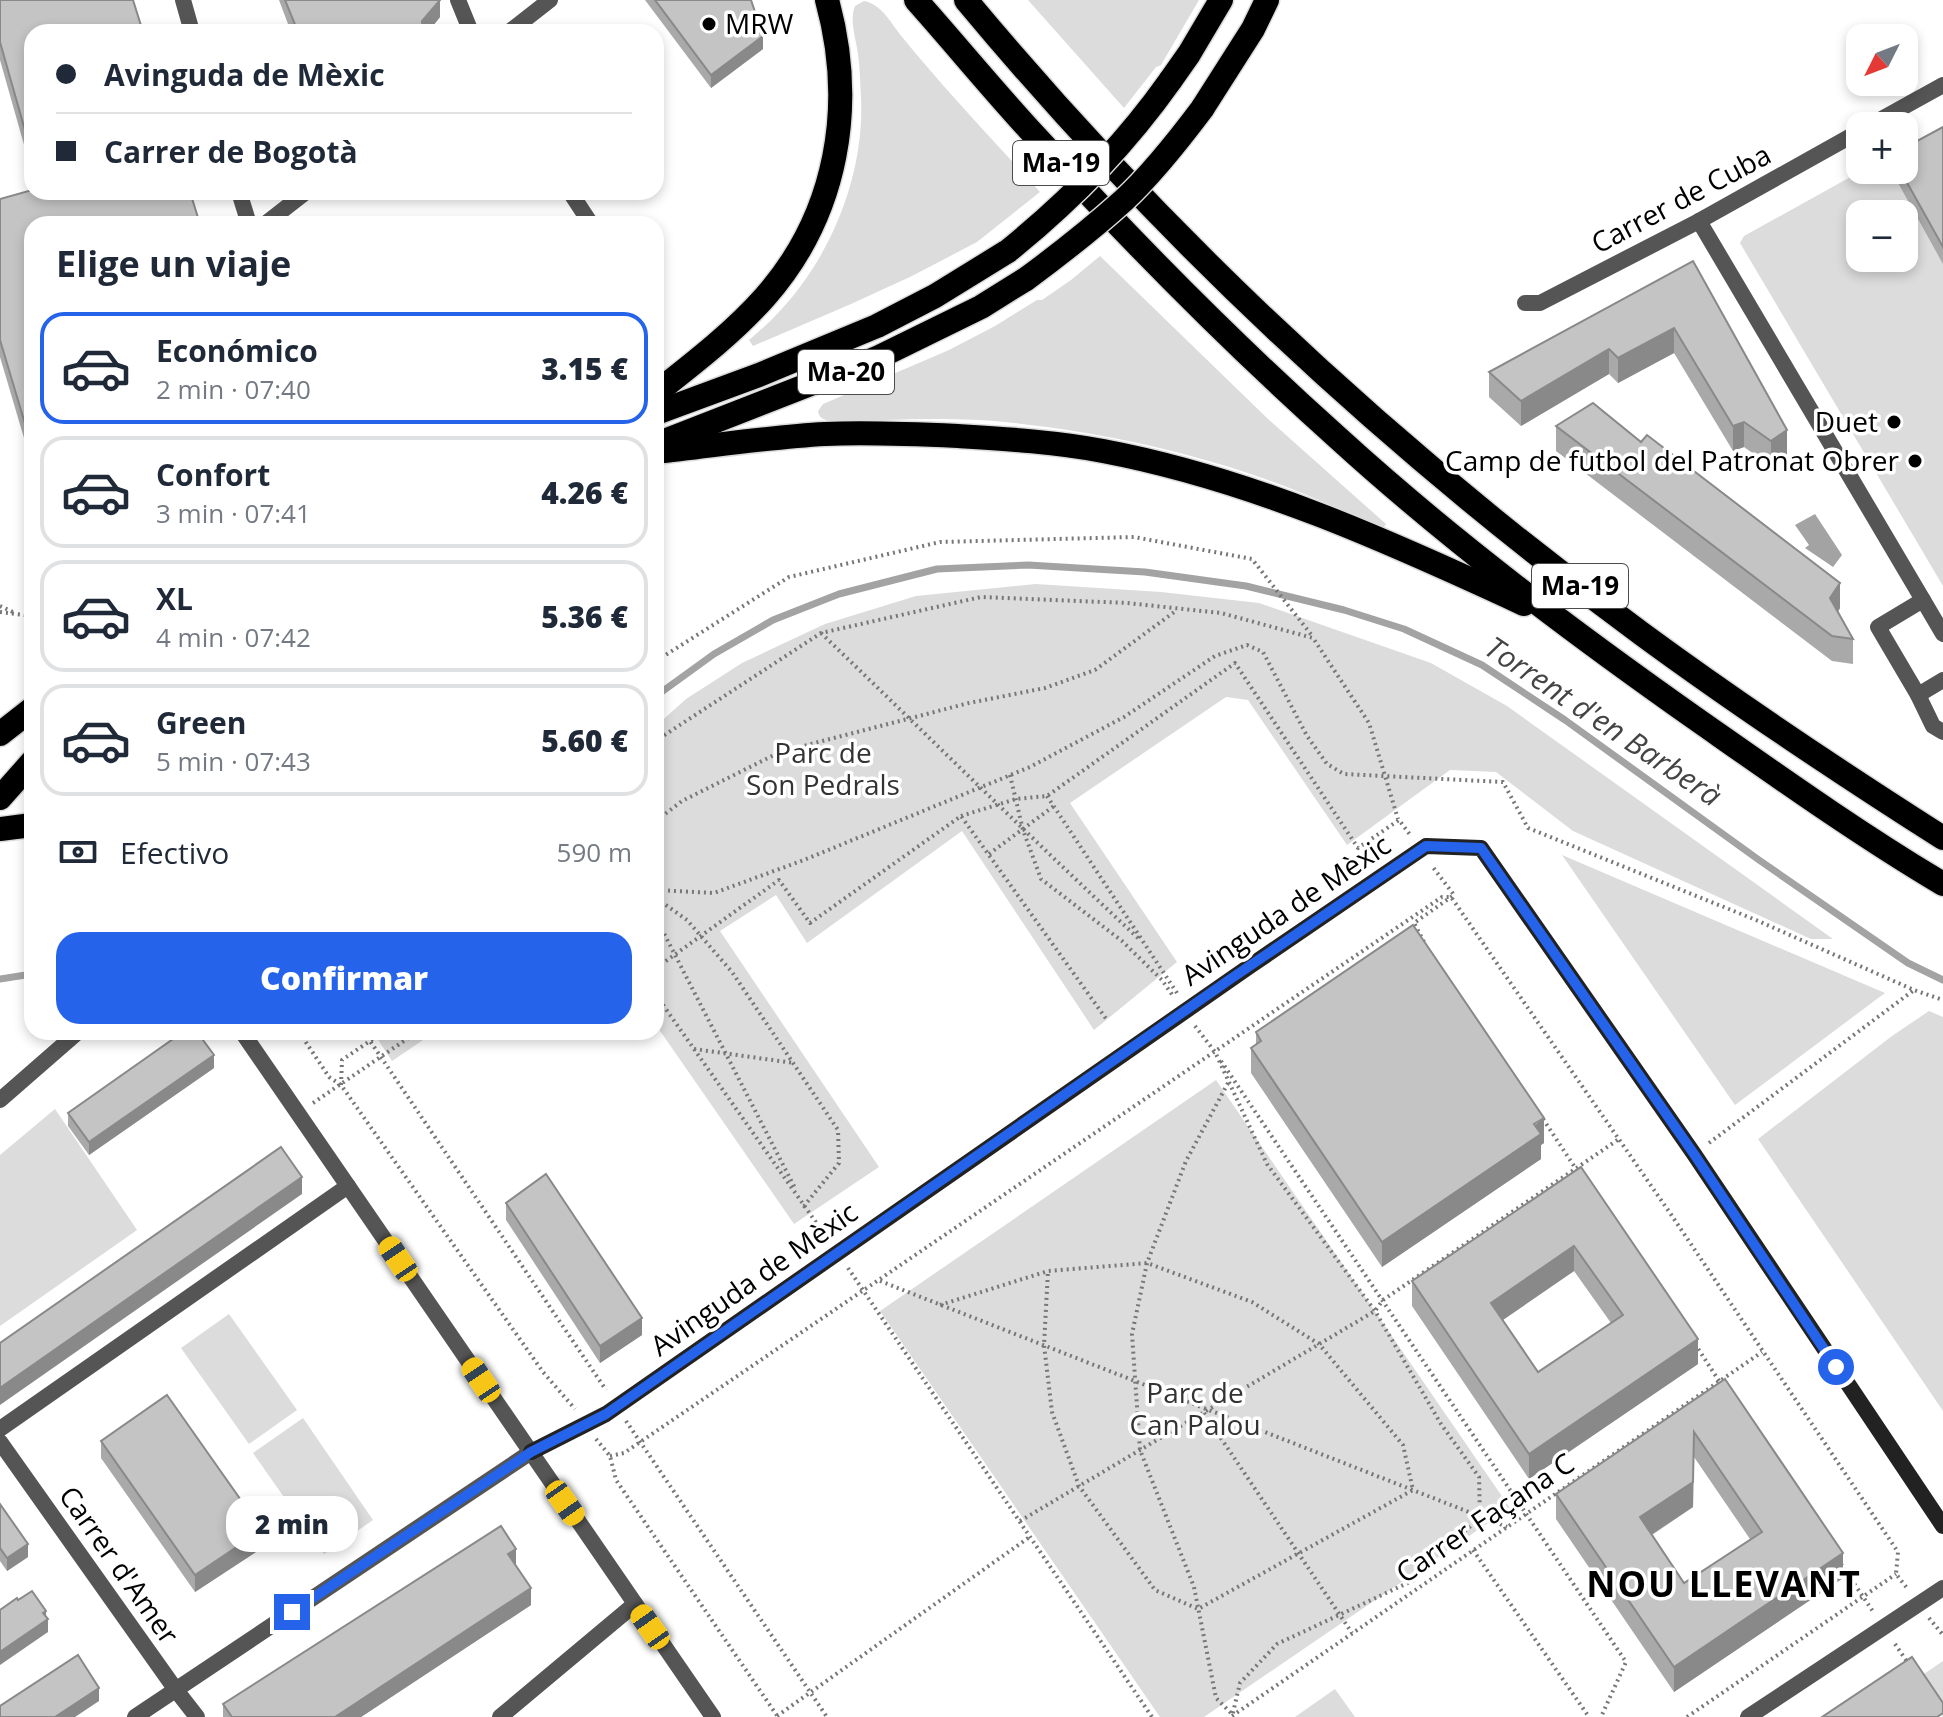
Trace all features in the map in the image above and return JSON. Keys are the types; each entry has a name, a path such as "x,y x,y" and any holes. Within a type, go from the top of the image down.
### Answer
{"highway":[{"path":"664,387 730,333 766,296 785,273 826,193 834,165 840,116 837,46 827,0"},
{"name":"Ma-19","path":"916,0 1009,108 1118,225 1338,439 1426,515 1559,620 1756,762 1943,884"},
{"name":"Ma-19","path":"966,0 1155,212 1343,390 1438,473 1641,633 1804,748 1943,838"},
{"name":"Ma-20","path":"664,410 877,326 945,291 1008,251 1045,222 1091,177 1147,114 1189,54 1221,0"},
{"name":"Ma-20","path":"664,441 877,358 981,307 1026,279 1125,199 1181,137 1253,29 1267,0"},
{"path":"664,451 826,434 916,434 1003,439 1101,450 1184,469 1273,497 1374,536 1559,620"},
{"path":"0,734 24,715"},
{"path":"0,782 24,765"},
{"path":"0,798 24,769"},
{"path":"0,829 24,826"}],"street":[{"path":"183,0 190,24"},
{"path":"458,0 468,24"},
{"path":"519,24 550,0"},
{"path":"1894,112 1943,85"},
{"name":"Carrer de Cuba","path":"1525,303 1540,303 1699,221 1846,139"},
{"path":"275,216 296,200"},
{"path":"1699,221 1943,634"},
{"path":"1923,600 1878,627 1933,726 1943,732"},
{"path":"1918,695 1943,680"},
{"name":"Avinguda de Mèxic","path":"531,1452 617,1406 1426,846 1481,848 1694,1154 1943,1526"},
{"path":"0,1100 69,1040"},
{"path":"247,1040 713,1717"},
{"path":"0,1429 348,1186"},
{"name":"Carrer d'Amer","path":"0,1442 197,1717"},
{"path":"135,1717 531,1452"},
{"path":"1748,1717 1943,1588"},
{"path":"500,1717 635,1604"}],"path":[{"path":"664,656 789,577 940,542 1134,537 1252,559 1313,638 1369,723 1399,820 1454,895 1414,923 1425,944"},
{"path":"664,735 821,633 981,597 1127,603 1221,613 1313,638"},
{"path":"0,606 19,615"},
{"path":"664,815 682,801 780,752 969,703 1045,688 1095,670 1179,608"},
{"path":"0,612 24,615"},
{"path":"821,633 1145,945"},
{"path":"664,890 714,893 804,860 1030,767 1124,717 1215,656 1247,645 1263,652 1307,736 1327,764 1344,774 1503,782 1528,828 1943,1000"},
{"path":"664,963 779,880 810,923 961,816 1016,799 1047,796 1235,663 1358,848 1399,820"},
{"path":"1010,775 1023,830 1041,879 1122,941 1162,980 1186,1010"},
{"path":"1047,796 1186,1010 1626,1662 1601,1717"},
{"path":"989,854 1054,806"},
{"path":"961,816 1107,1020"},
{"path":"610,1456 624,1453 641,1442 1442,897 1451,897"},
{"path":"1451,897 1898,1552 1896,1574 1687,1717"},
{"path":"664,904 687,920 732,972 838,1130 839,1163 804,1206"},
{"path":"664,934 804,1206"},
{"path":"1694,1154 1914,990"},
{"path":"664,1006 864,1290 1152,1717"},
{"path":"304,1040 329,1077 341,1085 543,1372 610,1456 616,1480 777,1717 1031,1536"},
{"path":"298,1114 405,1040"},
{"path":"341,1085 342,1060 370,1041 827,1717"},
{"path":"694,1049 794,1063"},
{"path":"1215,1052 1267,1164 1375,1311 1441,1424 1479,1477 1480,1517 1414,1580 1277,1644 1240,1683 1232,1716"},
{"path":"1228,1083 1186,1161 1147,1263 1132,1334 1140,1450 1194,1587 1216,1698 1232,1716"},
{"path":"1540,1116 1584,1181"},
{"path":"1020,1521 1375,1311 1383,1300 1619,1139"},
{"path":"940,1305 1048,1271 1147,1263 1252,1302 1319,1344 1403,1445 1413,1490"},
{"path":"1048,1271 1044,1345 1052,1412 1079,1486 1155,1590 1198,1609"},
{"path":"878,1280 1507,1527"},
{"path":"1694,1344 1728,1394"},
{"name":"Carrer Façana C","path":"1232,1716 1762,1352"},
{"path":"1206,1411 1352,1633"},
{"path":"1198,1609 1413,1490"},
{"path":"1473,1550 1589,1717"},
{"path":"1838,1559 1911,1666"}],"green space":[{"path":"1028,0 1199,0 1161,65 1156,67 1124,108"},
{"path":"864,1 876,6 886,16 936,77 1040,192 977,242 912,276 753,346 749,340 776,315 813,269 828,242 850,186 861,127 859,65 853,18 855,6"},
{"name":"Duet","path":"1943,126 1943,586 1740,243 1744,236 1846,179 1846,184 1918,184 1918,140"},
{"path":"1100,256 1268,419 1386,524 1382,530 1338,508 1246,472 1151,446 1005,422 939,419 829,421 819,415 823,404 949,350 1042,300"},
{"name":"Parc de Son Pedrals","path":"1036,584 1161,592 1259,603 1431,663 1507,706 1833,939 1811,939 1573,831 1496,772 1450,770 1347,845 1248,700 1226,697 1070,803 1177,962 1094,1030 962,831 807,943 776,895 720,931 879,1167 794,1224 664,1037 664,719 686,699 742,663 825,624 916,596"},
{"path":"1562,855 1885,993 1735,1105"},
{"path":"1929,1011 1943,1017 1943,1411 1758,1139"},
{"path":"378,1040 423,1040 392,1061"},
{"name":"Parc de Can Palou","path":"1216,1080 1510,1508 1204,1717 1160,1717 880,1311"},
{"path":"55,1109 137,1230 0,1326 0,1155"},
{"path":"229,1314 297,1410 249,1444 181,1348"},
{"path":"303,1418 373,1520 324,1554 253,1453"},
{"path":"1943,1661 1943,1717 1912,1682"},
{"path":"1335,1689 1355,1717 1295,1717"}],"shaded area":[{"path":"1815,514 1842,555 1833,567 1805,548 1809,545 1795,525"}],"building":[{"path":"0,0 133,0 140,24 24,24 24,127 0,42"},
{"path":"285,0 440,0 422,24 295,24"},
{"name":"MRW","path":"655,0 751,0 763,36 711,75"},
{"path":"1943,127 1943,247 1908,184 1918,184 1918,140"},
{"path":"24,192 24,200 192,200 198,216 24,216 24,420 0,340 0,199"},
{"path":"1693,261 1787,430 1771,441 1744,422 1733,426 1674,328 1618,358 1609,349 1521,401 1489,372"},
{"path":"1593,403 1641,442 1647,435 1840,583 1830,598 1853,639 1832,636 1556,426"},
{"path":"1413,925 1544,1118 1534,1124 1541,1134 1382,1242 1251,1048 1261,1041 1256,1032"},
{"path":"172,1040 203,1040 214,1055 89,1142 68,1113"},
{"path":"281,1147 302,1177 0,1388 0,1343"},
{"path":"1581,1167 1698,1339 1529,1454 1412,1281","holes":["1574,1246 1623,1315 1538,1372 1491,1303"]},
{"path":"546,1174 642,1318 600,1346 506,1203"},
{"path":"1725,1379 1843,1553 1674,1667 1556,1494","holes":["1694,1432 1762,1532 1684,1583 1640,1517 1693,1482"]},
{"path":"167,1395 262,1530 195,1575 101,1441"},
{"path":"0,1504 28,1544 7,1558 0,1548"},
{"path":"501,1526 516,1549 508,1554 531,1588 335,1717 232,1717 223,1704"},
{"path":"32,1591 48,1619 0,1652 0,1610"},
{"path":"78,1655 99,1688 55,1717 0,1717 0,1706"},
{"path":"1912,1657 1943,1703 1943,1713 1937,1717 1822,1717"}],"waterway":[{"name":"Torrent d'en Barberà","path":"664,690 714,654 773,620 839,594 937,569 1028,565 1145,572 1246,586 1344,610 1404,629 1482,665 1565,720 1908,963 1943,980"},
{"name":"Torrent d'en Barberà","path":"0,979 24,975"}],"place":[{"name":"MRW","path":"709,24"},
{"name":"Duet","path":"1894,422"},
{"name":"Camp de futbol del Patronat Obrer","path":"1915,461"}],"district":[{"name":"NOU LLEVANT","path":"1724,1584"}],"route":[{"path":"292,1612 531,1452 606,1414 1426,846 1481,848 1694,1154 1836,1367"}]}
